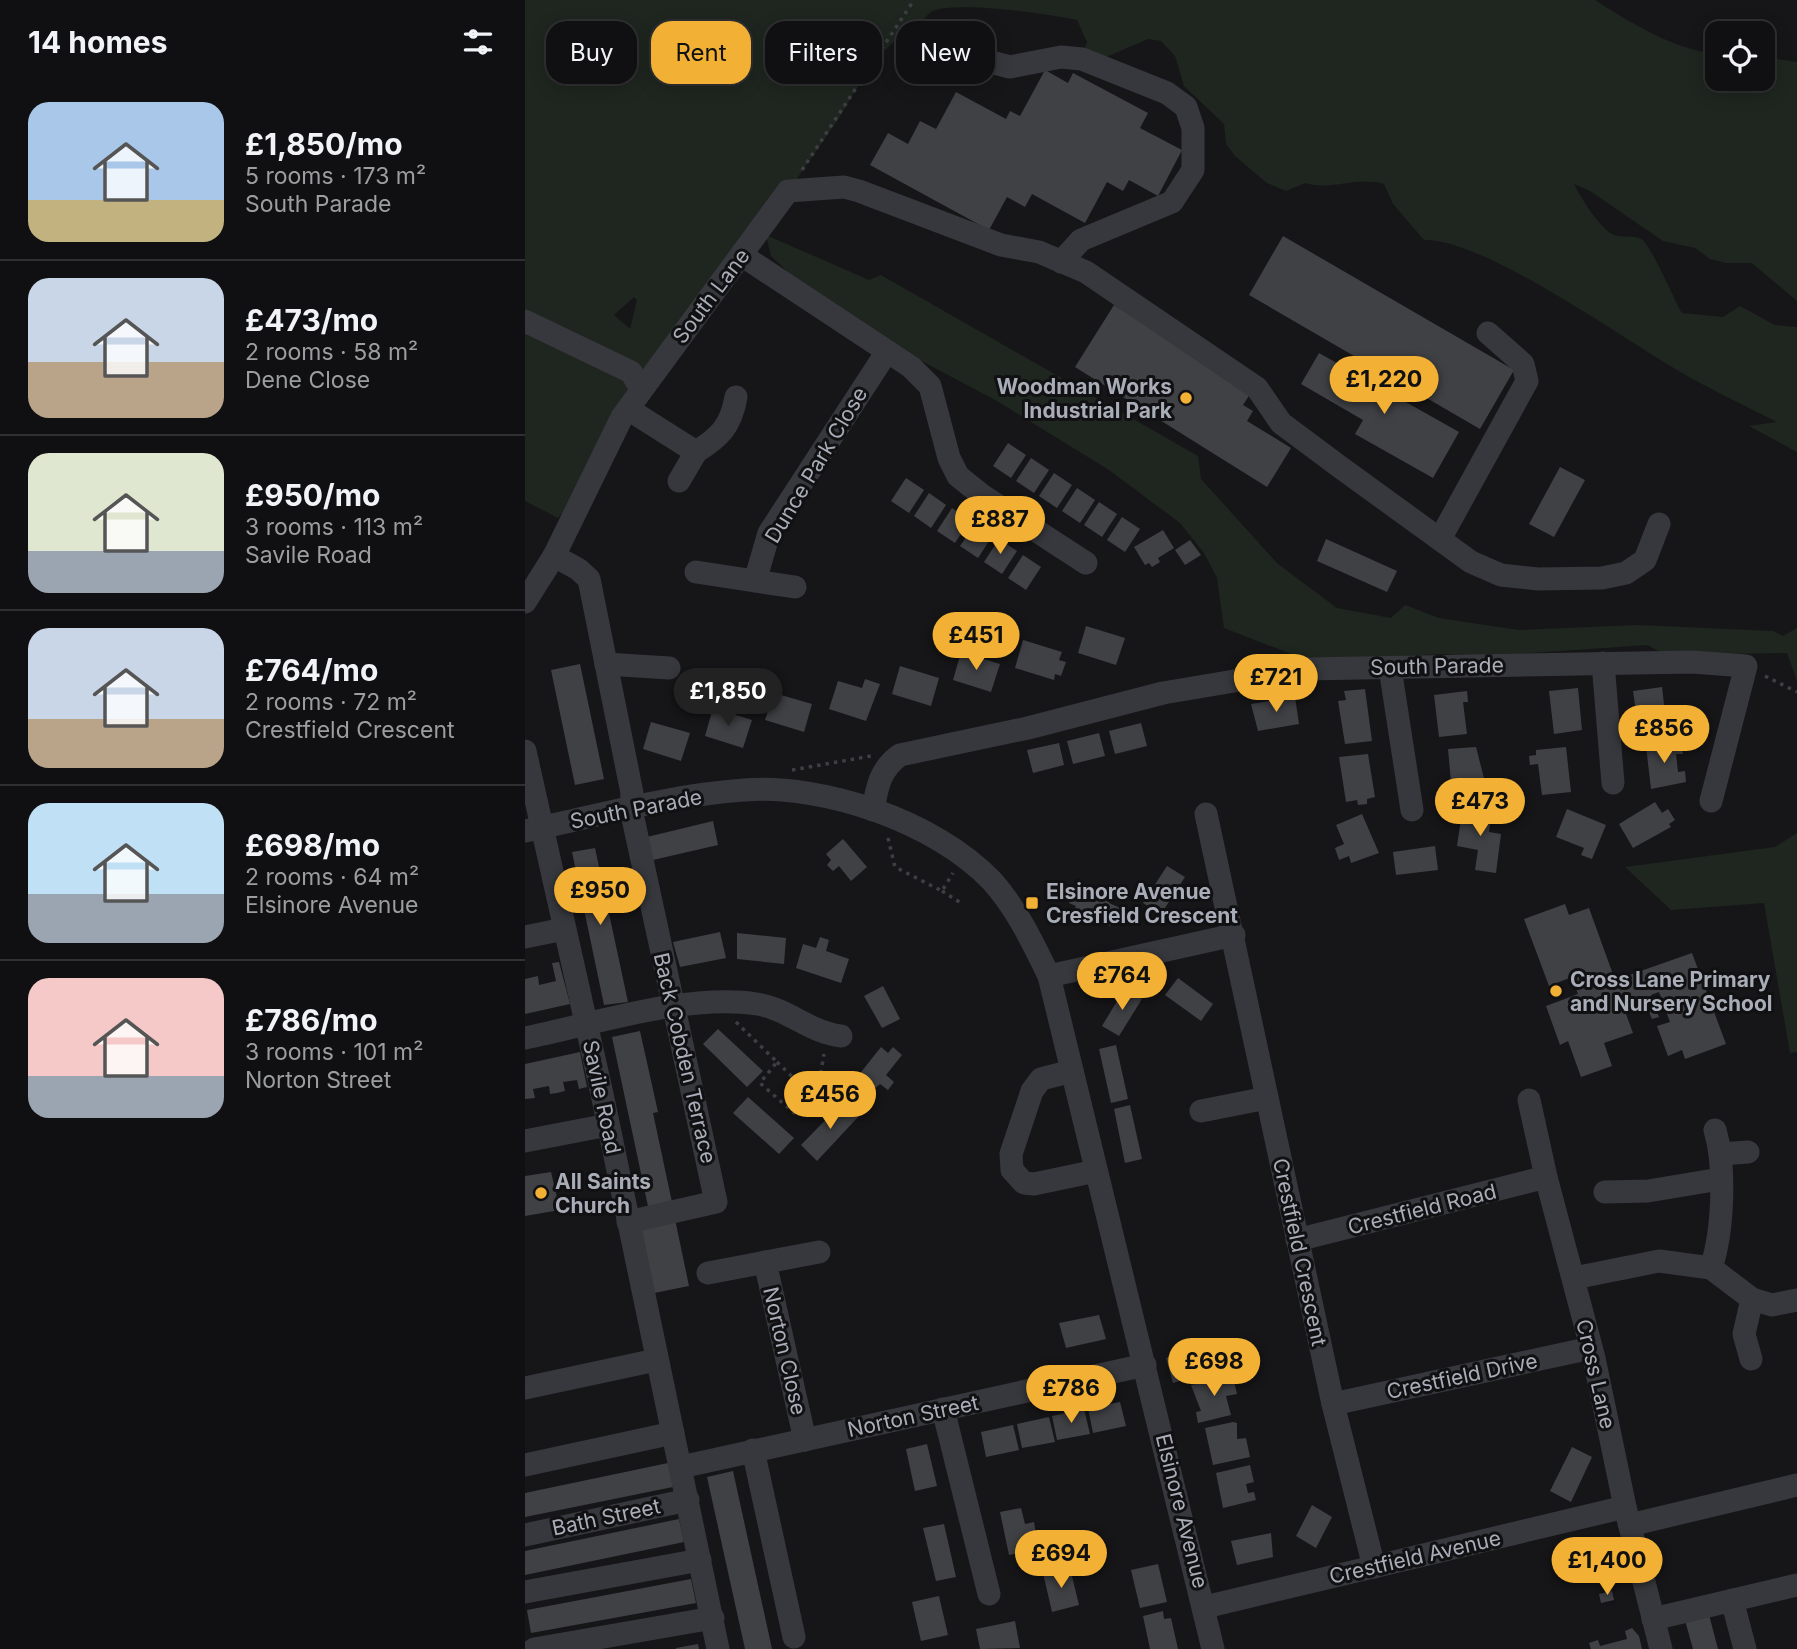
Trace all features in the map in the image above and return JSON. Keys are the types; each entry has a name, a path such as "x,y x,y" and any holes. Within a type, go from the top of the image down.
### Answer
{"street":[{"path":"995,63 1010,67 1061,57 1082,59 1167,93 1186,107 1193,128 1193,170 1172,202 1081,240 1061,261"},
{"path":"788,191 844,187 859,191 1001,245 1039,252 1086,272 1257,388 1281,423 1471,562 1501,575 1538,579 1602,578 1626,573 1645,560 1659,524"},
{"name":"South Lane","path":"525,602 554,556 628,409 743,256 788,191"},
{"path":"743,256 886,353 911,367 930,386 949,458 958,476 983,496 1086,563"},
{"path":"525,321 631,372 641,389"},
{"path":"1440,539 1527,381 1523,364 1488,333"},
{"name":"Dunce Park Close","path":"755,581 769,533 886,353"},
{"path":"679,481 696,452 711,442 732,420 737,397"},
{"path":"628,409 696,452"},
{"name":"Back Cobden Terrace","path":"554,556 578,569 589,579 632,793 631,809 716,1202 628,1222"},
{"path":"696,572 795,587"},
{"name":"South Parade","path":"887,764 900,755 1028,728 1163,693 1306,669 1692,662 1746,666"},
{"path":"1603,663 1613,783"},
{"path":"606,664 669,668"},
{"path":"1711,801 1746,666"},
{"path":"1390,668 1412,810"},
{"name":"Savile Road","path":"525,751 533,829 564,929 586,1026 718,1649"},
{"path":"878,812 879,781 887,764"},
{"name":"South Parade","path":"533,829 631,809 747,790 829,798 878,812"},
{"name":"Elsinore Avenue","path":"878,812 926,832 963,856 992,881 1023,923 1049,976 1205,1607 1213,1649"},
{"name":"Crestfield Crescent","path":"1206,814 1333,1404 1374,1567"},
{"path":"525,937 564,929"},
{"path":"1049,976 1234,936"},
{"path":"525,1038 672,1007 716,1002 756,1004 783,1011 834,1035"},
{"path":"1072,1071 1041,1079 1032,1091 1011,1154 1012,1170 1024,1183 1034,1184 1096,1171"},
{"path":"1201,1111 1268,1098"},
{"name":"Cross Lane","path":"1529,1100 1546,1177 1591,1348 1627,1516 1661,1649"},
{"path":"525,1141 607,1125"},
{"path":"1711,1268 1720,1239 1721,1154 1715,1130"},
{"path":"1721,1154 1748,1152"},
{"name":"Crestfield Road","path":"1297,1240 1546,1177"},
{"path":"1605,1192 1648,1191 1700,1180 1720,1179"},
{"name":"Norton Close","path":"708,1273 819,1252"},
{"path":"1574,1278 1659,1261 1711,1268 1752,1299 1772,1305 1797,1300"},
{"name":"Norton Close","path":"765,1262 805,1440"},
{"path":"1751,1359 1744,1334 1752,1299"},
{"name":"Crestfield Drive","path":"1333,1404 1591,1348"},
{"path":"525,1388 656,1360"},
{"name":"Norton Street","path":"681,1467 1145,1365"},
{"path":"943,1409 989,1594"},
{"path":"525,1465 673,1433"},
{"path":"753,1450 794,1637"},
{"name":"Crestfield Avenue","path":"1205,1607 1374,1567 1797,1485"},
{"name":"Bath Street","path":"525,1535 688,1500"},
{"path":"525,1592 700,1560"},
{"path":"1653,1619 1797,1585"},
{"path":"1732,1600 1745,1649"},
{"path":"534,1649 713,1618"},
{"path":"525,1641 527,1649"}],"path":[{"path":"788,191 914,0"},
{"path":"1746,666 1797,692"},
{"path":"787,771 877,755 887,764"},
{"path":"878,812 895,867 961,903"},
{"path":"942,891 963,856"},
{"path":"716,1002 810,1094"},
{"path":"777,1062 760,1083 794,1113 819,1083 834,1035"}],"shaded area":[{"path":"525,0 1595,0 1637,26 1670,42 1705,52 1705,91 1775,91 1775,59 1797,62 1797,301 1752,263 1726,263 1710,259 1695,248 1663,241 1590,191 1574,184 1591,212 1609,232 1617,236 1638,238 1645,243 1682,313 1723,317 1740,306 1775,325 1797,327 1797,452 1749,426 1777,422 1689,377 1552,292 1480,255 1449,244 1424,240 1393,204 1384,184 1305,183 1286,191 1267,183 1235,156 1226,144 1224,124 1184,86 1175,56 1161,41 1148,39 1104,58 1082,55 1087,42 1077,20 1025,12 959,7 931,12 923,21 896,21 896,40 882,53 882,21 765,21 765,84 859,84 839,118 578,495 558,518 525,501","holes":["634,297 637,300 630,329 614,315"]},
{"path":"766,235 869,280 881,275 1198,456 1201,479 1278,564 1337,608 1391,618 1405,605 1439,618 1519,630 1638,625 1773,631 1783,636 1797,628 1797,681 1787,653 1666,655 1647,645 1490,656 1443,654 1309,661 1224,628 1217,578 1204,553 1180,523 1109,470 997,401 916,358 789,273 771,256"},
{"path":"1797,833 1797,1052 1790,1053 1764,903 1671,910 1625,867 1775,847"}],"building":[{"path":"1045,70 1068,83 1073,73 1148,113 1140,128 1182,150 1158,196 1129,180 1123,191 1107,182 1085,223 1032,194 1025,207 1007,197 989,230 870,165 888,133 908,144 920,121 936,129 956,92 1006,119 1010,111 1020,116"},
{"path":"1283,236 1514,370 1480,429 1249,295"},
{"name":"Woodman Works Industrial Park","path":"1114,305 1252,391 1243,405 1253,411 1247,421 1291,448 1267,487 1075,367"},
{"path":"1319,353 1459,432 1433,478 1355,434 1363,420 1301,384"},
{"path":"1008,443 1026,455 1011,478 993,466"},
{"path":"1031,458 1049,470 1034,493 1016,481"},
{"path":"1560,467 1585,480 1554,537 1529,524"},
{"path":"1054,473 1072,485 1057,508 1039,496"},
{"path":"906,478 924,490 909,513 891,501"},
{"path":"1077,488 1095,500 1080,523 1062,511"},
{"path":"929,493 946,505 931,528 914,516"},
{"path":"1099,502 1117,514 1102,537 1084,525"},
{"path":"952,508 970,520 955,543 937,531"},
{"path":"1122,517 1140,529 1125,552 1107,540"},
{"path":"975,524 993,535 978,558 960,546"},
{"path":"1163,530 1174,548 1158,558 1160,562 1152,567 1149,563 1145,565 1134,547"},
{"path":"999,539 1017,551 1002,574 984,562"},
{"path":"1326,539 1397,571 1387,592 1317,561"},
{"path":"1190,540 1201,555 1185,565 1175,550"},
{"path":"1023,555 1041,567 1026,590 1008,578"},
{"path":"1086,626 1125,638 1116,665 1078,653"},
{"path":"1023,640 1062,652 1059,660 1066,662 1061,676 1055,674 1054,680 1015,668"},
{"path":"961,652 1000,664 991,692 953,680"},
{"path":"580,664 604,779 575,785 551,670"},
{"path":"900,666 939,678 931,706 892,694"},
{"path":"865,679 880,684 866,721 829,709 838,681 862,688"},
{"path":"1662,687 1667,730 1639,733 1633,691"},
{"path":"1578,688 1582,730 1554,734 1549,691"},
{"path":"1365,689 1372,741 1345,744 1338,701 1346,700 1344,691"},
{"path":"1467,691 1468,702 1463,702 1467,734 1439,737 1434,695"},
{"path":"774,693 812,704 804,732 765,720"},
{"path":"1295,697 1299,724 1258,731 1251,704"},
{"path":"713,708 752,720 743,748 705,736"},
{"path":"651,722 690,733 681,761 643,749"},
{"path":"1141,723 1147,746 1115,754 1109,731"},
{"path":"1099,733 1105,756 1073,764 1067,741"},
{"path":"1059,743 1064,765 1033,773 1027,750"},
{"path":"1675,743 1676,746 1682,745 1683,754 1676,754 1678,772 1685,771 1686,782 1651,789 1646,746"},
{"path":"1476,747 1486,786 1480,786 1481,790 1452,793 1448,749"},
{"path":"1566,747 1571,792 1542,795 1538,764 1530,765 1529,756 1536,755 1536,750"},
{"path":"1368,754 1375,797 1367,799 1367,804 1358,805 1357,800 1346,802 1339,757"},
{"path":"1655,802 1662,813 1668,809 1675,820 1669,824 1671,827 1633,848 1619,824"},
{"path":"1463,805 1492,811 1489,832 1501,834 1496,873 1475,870 1478,850 1457,846"},
{"path":"1567,809 1606,825 1592,859 1581,855 1584,848 1556,837"},
{"path":"1362,814 1379,853 1351,863 1349,856 1339,860 1335,848 1344,844 1336,825"},
{"path":"713,821 718,845 653,860 647,837"},
{"path":"843,839 867,867 851,881 839,866 833,871 827,865 831,860 826,854"},
{"path":"1435,846 1438,870 1396,875 1393,852"},
{"path":"595,848 628,1002 604,1005 572,852"},
{"path":"1167,866 1185,877 1161,914 1143,903"},
{"path":"1076,888 1092,895 1095,888 1112,896 1109,903 1125,910 1119,925 1111,922 1110,926 1074,910 1076,906 1069,903"},
{"path":"1565,904 1569,915 1589,908 1615,980 1692,953 1726,1044 1685,1059 1682,1050 1668,1056 1657,1026 1670,1022 1659,992 1651,995 1659,1017 1652,1019 1644,999 1638,1001 1641,1009 1626,1014 1633,1033 1604,1043 1612,1066 1581,1077 1568,1041 1560,1045 1546,1006 1578,994 1572,977 1549,986 1524,919"},
{"path":"720,932 726,958 680,967 673,942"},
{"path":"737,933 786,938 784,964 737,959"},
{"path":"820,937 829,940 826,951 849,959 841,983 796,968 803,944 816,948"},
{"path":"559,962 570,1004 525,1014 525,979 538,976 539,985 556,981 552,963"},
{"path":"1178,978 1213,1004 1201,1021 1165,995"},
{"path":"883,986 900,1019 882,1028 864,996"},
{"path":"1125,988 1142,999 1119,1036 1102,1026"},
{"path":"718,1029 763,1071 747,1087 703,1044"},
{"path":"640,1031 658,1112 653,1113 673,1207 649,1211 612,1037"},
{"path":"1116,1045 1128,1099 1111,1103 1099,1049"},
{"path":"881,1047 888,1053 893,1047 902,1055 886,1075 894,1082 888,1090 880,1084 867,1096 859,1089 865,1081 858,1076"},
{"path":"580,1052 587,1087 579,1089 577,1080 563,1082 565,1091 550,1094 549,1086 533,1089 535,1098 525,1099 525,1064"},
{"path":"748,1097 794,1138 779,1154 733,1113"},
{"path":"844,1101 859,1116 817,1161 801,1145"},
{"path":"1130,1105 1142,1159 1125,1163 1114,1109"},
{"name":"All Saints Church","path":"551,1172 560,1210 525,1216 525,1176"},
{"path":"675,1219 689,1286 654,1293 639,1226"},
{"path":"1099,1315 1106,1339 1066,1348 1059,1323"},
{"path":"1205,1347 1212,1372 1173,1383 1166,1358"},
{"path":"1233,1376 1237,1394 1226,1396 1231,1415 1198,1423 1196,1412 1201,1411 1191,1385"},
{"path":"1120,1402 1126,1426 1093,1433 1088,1408"},
{"path":"1084,1409 1090,1434 1057,1440 1052,1416"},
{"path":"1049,1417 1055,1442 1022,1448 1017,1424"},
{"path":"1237,1423 1237,1439 1246,1438 1250,1457 1213,1465 1205,1428"},
{"path":"1013,1425 1019,1450 986,1457 981,1432"},
{"path":"927,1444 937,1486 915,1491 906,1449"},
{"path":"1572,1447 1592,1457 1571,1502 1550,1491"},
{"path":"668,1463 673,1487 525,1517 525,1493"},
{"path":"1250,1465 1254,1482 1246,1484 1248,1493 1254,1492 1256,1500 1223,1508 1216,1473"},
{"path":"733,1471 772,1649 745,1649 707,1477"},
{"path":"1312,1505 1332,1517 1316,1548 1296,1536"},
{"path":"1021,1508 1025,1524 1034,1522 1036,1534 1027,1537 1036,1535 1039,1549 1009,1555 1000,1512"},
{"path":"679,1519 684,1542 525,1575 525,1551"},
{"path":"944,1524 956,1577 936,1581 923,1528"},
{"path":"1271,1533 1273,1557 1237,1565 1231,1541"},
{"path":"1589,1547 1618,1566 1607,1585 1589,1574 1584,1582 1573,1575"},
{"path":"1158,1564 1167,1602 1140,1608 1131,1570"},
{"path":"1070,1568 1079,1605 1052,1612 1043,1573"},
{"path":"691,1579 696,1603 531,1633 527,1610"},
{"path":"1612,1591 1614,1600 1601,1603 1599,1594"},
{"path":"939,1596 948,1635 921,1641 912,1602"},
{"path":"1163,1611 1164,1619 1171,1618 1178,1649 1150,1649 1143,1616"},
{"path":"1708,1611 1718,1649 1693,1649 1684,1617"},
{"path":"1015,1621 1020,1648 980,1649 976,1629"},
{"path":"1632,1628 1639,1636 1642,1649 1591,1649 1589,1643 1598,1640 1600,1646 1627,1639 1625,1631"},
{"path":"698,1644 699,1649 676,1649 676,1648"}],"place":[{"name":"Woodman Works Industrial Park","path":"1186,398"},
{"name":"Elsinore Avenue Cresfield Crescent","path":"1032,903"},
{"name":"Cross Lane Primary and Nursery School","path":"1556,991"},
{"name":"All Saints Church","path":"541,1193"}]}
